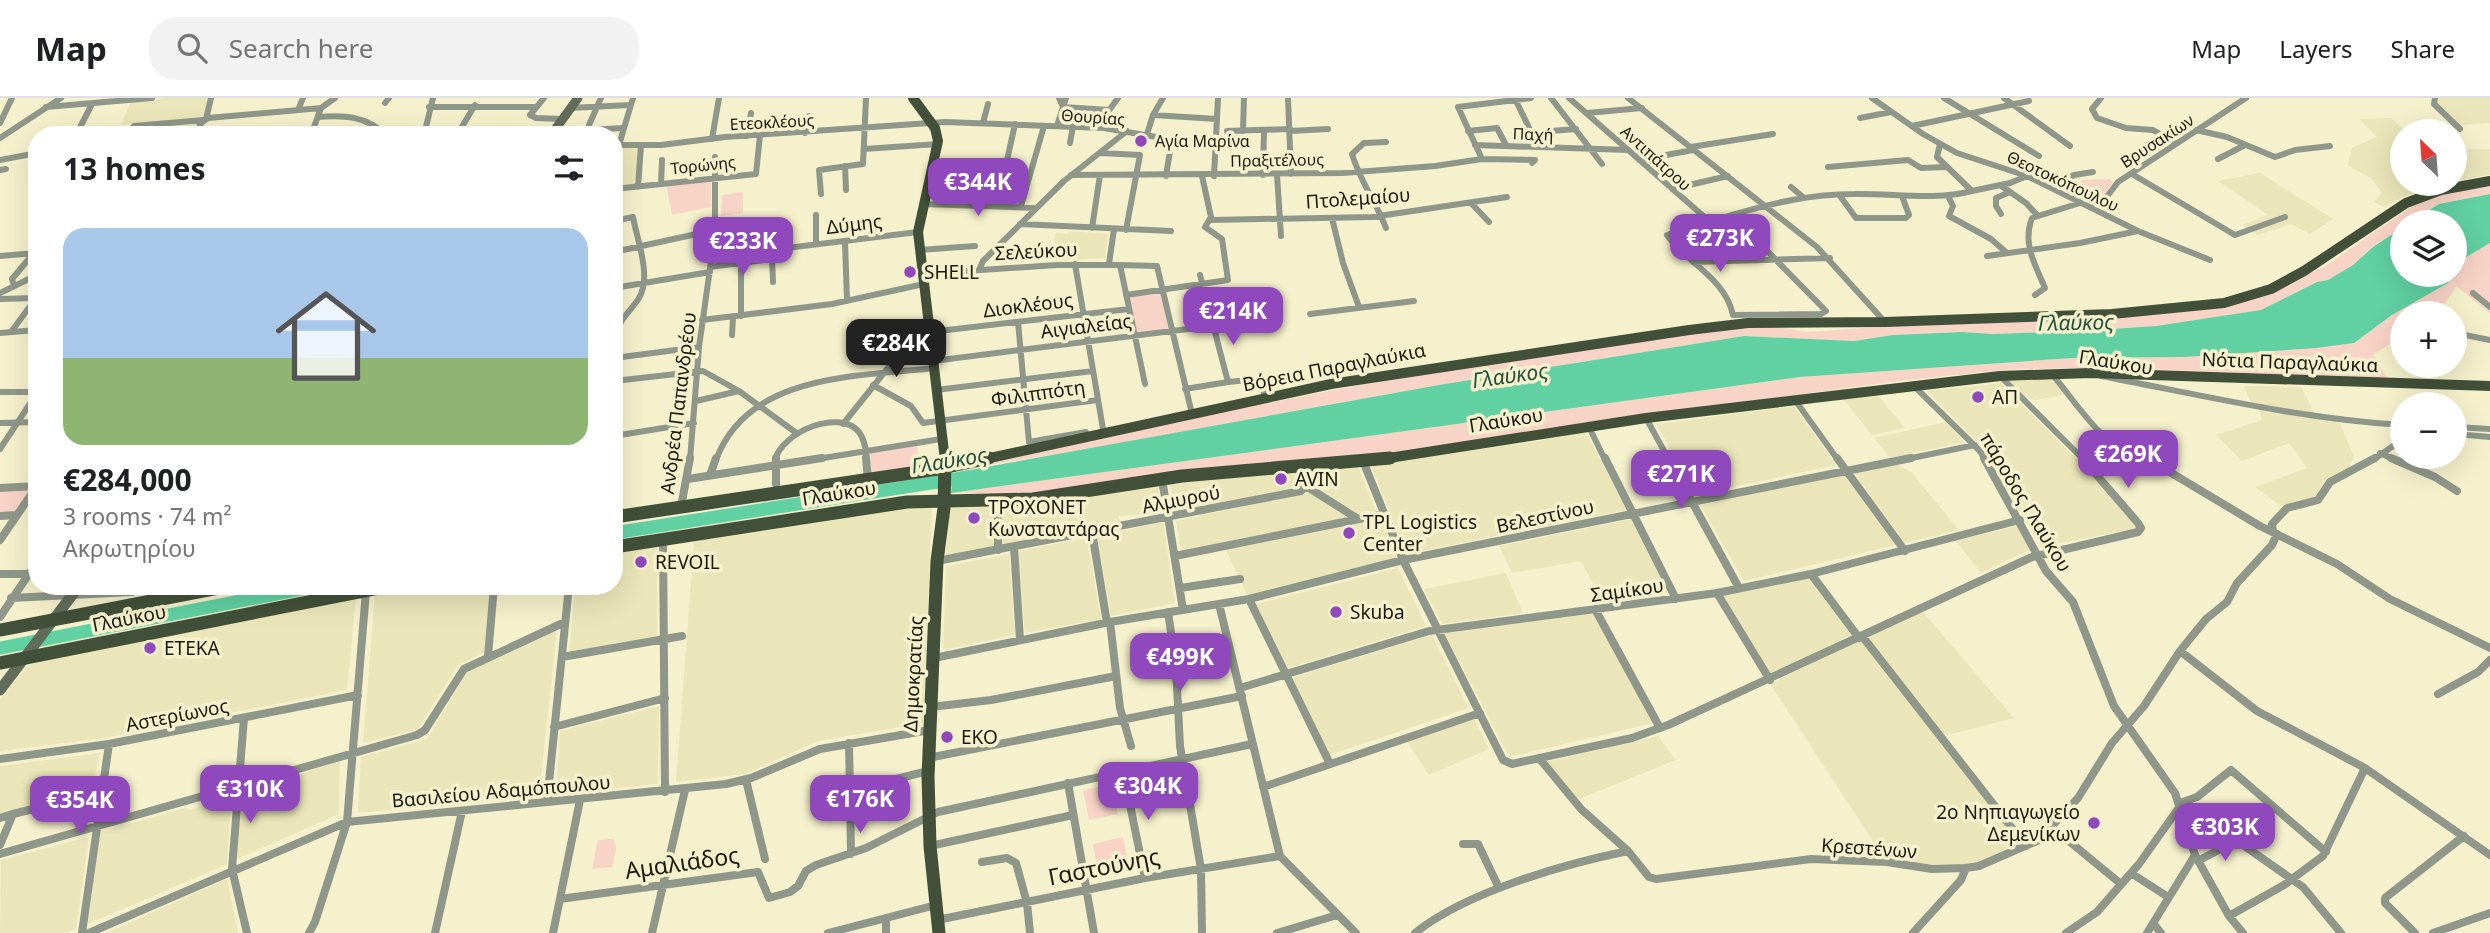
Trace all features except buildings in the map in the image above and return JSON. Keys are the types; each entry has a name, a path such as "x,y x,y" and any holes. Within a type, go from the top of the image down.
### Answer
{"main road":[{"path":"557,126 578,98"},
{"path":"913,98 937,132 938,145"},
{"name":"Δημοκρατίας","path":"937,919 928,816 928,764 942,471 940,422 918,232 938,145"},
{"name":"Βόρεια Παραγλαύκια","path":"942,471 1266,397 1427,367 1741,324 1885,322 2152,312 2224,303 2271,289 2318,264 2361,231 2406,203 2441,190 2490,181"},
{"name":"Γλαύκου","path":"623,546 941,496 998,500 1043,498 1162,478 1363,461 1646,418 1914,385 2000,376 2090,373"},
{"name":"Νότια Παραγλαύκια","path":"2090,373 2490,386"},
{"name":"Γλαύκου","path":"623,516 942,471"},
{"path":"0,690 72,595"},
{"name":"Γλαύκου","path":"0,630 185,595"},
{"name":"Γλαύκου","path":"0,663 29,655 340,595"}],"street":[{"path":"0,123 12,98"},
{"path":"0,138 61,98"},
{"path":"46,107 152,98"},
{"path":"201,126 211,98"},
{"path":"298,110 303,98"},
{"path":"314,126 321,108 334,98"},
{"path":"426,126 433,98"},
{"path":"462,126 478,98"},
{"path":"544,98 530,113 533,117 562,119"},
{"path":"589,126 601,98"},
{"path":"623,128 633,98"},
{"path":"712,139 719,98"},
{"path":"821,194 819,170 863,164 866,98"},
{"path":"1059,98 1063,107"},
{"path":"1057,126 1066,98"},
{"path":"1097,127 1118,98"},
{"path":"1147,134 1153,115 1163,98"},
{"path":"1214,176 1219,98"},
{"path":"1243,131 1244,98"},
{"path":"1288,98 1291,174"},
{"path":"1482,159 1457,111 1458,107 1480,100 1531,98"},
{"name":"Παχή","path":"1551,98 1602,164"},
{"name":"Αντιπάτρου","path":"1569,98 1709,221"},
{"path":"1632,98 1830,258 1885,322"},
{"name":"Θεοτοκόπουλου","path":"1872,98 1912,127 1961,155 2027,176 2138,231 2210,260"},
{"path":"1944,98 2039,156"},
{"path":"2004,98 2070,146"},
{"path":"2101,98 2092,109 2097,118 2126,128 2153,130 2176,143"},
{"name":"Βρυσακίων","path":"2037,215 2102,203 2114,185 2246,98"},
{"path":"2435,98 2434,104 2450,119"},
{"path":"1514,99 1538,146"},
{"path":"1912,127 2029,101"},
{"path":"81,126 92,104"},
{"path":"983,123 988,104"},
{"path":"570,108 630,105"},
{"path":"429,107 534,107"},
{"path":"1063,107 1109,110"},
{"path":"134,126 321,108"},
{"name":"Αντιπάτρου","path":"1587,113 1642,108"},
{"path":"1860,118 1891,111"},
{"path":"747,136 751,113"},
{"path":"1153,115 1217,119"},
{"path":"317,117 341,116 377,126"},
{"path":"805,133 809,116"},
{"path":"1493,121 1506,145"},
{"name":"Ετεοκλέους","path":"623,145 931,122"},
{"name":"Θουρίας","path":"931,122 1097,127 1147,134 1169,140 1171,147 1166,176"},
{"path":"997,206 1015,124"},
{"path":"1021,206 1044,125"},
{"path":"1070,143 1073,126"},
{"path":"1468,131 1497,128"},
{"path":"1227,131 1328,129"},
{"path":"1551,131 1576,129"},
{"path":"1264,130 1264,175"},
{"path":"2196,130 2245,145 2275,158 2295,150 2330,146"},
{"path":"979,270 983,261 1071,175 1127,131"},
{"path":"1640,160 1773,134"},
{"name":"Τορώνης","path":"623,188 756,174 760,135"},
{"path":"1386,142 1364,143 1352,153 1357,172 1386,228"},
{"path":"1940,144 1936,155 1972,191"},
{"path":"638,187 641,145"},
{"path":"864,149 938,145"},
{"name":"Παχή","path":"1475,145 1629,150"},
{"path":"2218,159 2245,145"},
{"path":"1099,153 1140,155 1126,230"},
{"path":"2,169 1,160 28,155"},
{"name":"Ανδρέα Παπανδρέου","path":"681,508 688,479 699,347 715,232 715,157"},
{"name":"Πραξιτέλους","path":"1071,175 1277,175 1357,172 1482,159 1535,160 1532,163"},
{"path":"661,184 662,160"},
{"path":"1828,167 1908,160 1921,168 1946,167"},
{"path":"845,166 846,190"},
{"path":"2052,187 2070,180 2073,175 2093,172"},
{"path":"2132,174 2235,235 2285,217"},
{"path":"1092,228 1100,175"},
{"path":"1277,175 1281,236"},
{"path":"1126,295 1227,281 1223,241 1205,226 1210,220 1202,176"},
{"path":"1672,189 1728,176"},
{"path":"1732,214 1825,313 1733,315 1733,301 1667,236 1732,214 1802,197 1949,198 2027,176"},
{"path":"1999,185 2037,215 2031,219 2029,226 2029,251 2045,286 2043,292 2035,295"},
{"path":"1791,187 1802,197"},
{"path":"2001,214 1996,198 2010,192"},
{"path":"1840,196 1856,218 1906,218 1909,215 1902,196"},
{"name":"Πτολεμαίου","path":"1210,220 1332,218 1507,197"},
{"path":"1949,198 1953,206 1950,208 1950,216 1991,239 2007,253"},
{"path":"1471,203 1489,222"},
{"path":"923,204 1036,208"},
{"path":"816,215 817,244"},
{"path":"623,220 633,217 643,283 636,303 623,315"},
{"path":"1332,218 1343,263 1359,307"},
{"path":"1020,224 1171,231"},
{"path":"1109,264 1114,229"},
{"path":"623,250 715,232 745,230"},
{"path":"1987,256 2138,231"},
{"name":"Δύμης","path":"712,257 918,232"},
{"path":"845,241 848,301"},
{"path":"919,250 975,246"},
{"path":"772,250 772,282"},
{"path":"1,257 28,252"},
{"path":"1693,262 1830,258"},
{"path":"14,286 12,279 28,260"},
{"path":"623,286 741,263 772,260"},
{"path":"732,335 737,317 741,263"},
{"path":"1018,322 1029,442 1104,432 1075,264"},
{"name":"Σελεύκου","path":"702,320 848,301 923,279 979,270 1075,264 1155,265 1162,290"},
{"path":"1120,265 1145,384"},
{"path":"1200,275 1228,382"},
{"path":"0,293 28,279"},
{"path":"1162,290 1192,414"},
{"path":"2473,293 2490,307"},
{"path":"0,299 28,298"},
{"path":"1310,314 1414,301"},
{"path":"11,332 28,309"},
{"name":"Διοκλέους","path":"930,332 1129,309"},
{"path":"844,424 928,318"},
{"name":"Αιγιαλείας","path":"710,475 716,453 727,432 758,405 794,387 881,375 1021,350 1244,322"},
{"path":"0,333 28,331"},
{"path":"2467,335 2490,340"},
{"path":"623,357 699,347"},
{"path":"623,380 697,370 706,372 739,391 796,432"},
{"path":"936,390 1093,371"},
{"path":"2052,373 2119,451 2168,471 2275,533 2337,564 2390,599 2490,648"},
{"name":"Γλαύκου","path":"2090,373 2112,380 2344,421 2390,424"},
{"path":"1363,461 1403,561 1503,760 1511,764 1632,738 1660,728 1770,680 2038,555 2133,534 2141,528 2088,464 2000,376"},
{"path":"1185,388 1258,379 1266,397"},
{"path":"873,385 911,406 922,423 940,422"},
{"name":"πάροδος Γλαύκου","path":"1914,385 1975,445 2046,570 2073,602 2110,698 2126,726 2168,782 2180,806 2182,820 2197,858 2229,916 2243,933"},
{"path":"696,401 739,391"},
{"path":"0,392 28,392"},
{"path":"1795,400 1905,551"},
{"name":"Φιλιππότη","path":"940,422 1098,401"},
{"path":"0,449 28,406"},
{"path":"1646,418 1740,588"},
{"path":"0,423 28,422"},
{"path":"623,435 694,423"},
{"path":"776,484 775,465 780,446 796,432 816,425 844,424 857,430 865,450 867,480"},
{"path":"1589,427 1676,598"},
{"path":"2467,428 2490,429"},
{"path":"2467,435 2490,437"},
{"path":"688,479 941,439"},
{"name":"Βελεστίνου","path":"934,657 1249,599 1403,561 1845,469 1975,445"},
{"name":"Κρεστένων","path":"1628,851 1649,877 1657,879 1811,859 1888,862 1932,869 1966,868 1979,866 2042,838 2083,790 2112,743 2144,706 2180,651 2206,619 2227,603 2237,583 2273,545 2275,533 2272,524 2284,510 2318,500 2330,482 2361,467 2390,447"},
{"path":"2380,453 2435,477 2457,491"},
{"path":"1297,467 1306,486 1358,519"},
{"path":"1162,478 1183,610"},
{"path":"0,488 28,486"},
{"name":"Αλμυρού","path":"937,561 1301,491 1306,486"},
{"path":"0,540 28,498"},
{"path":"998,500 998,550"},
{"path":"1175,556 1384,514"},
{"path":"0,516 16,515"},
{"name":"Σαμίκου","path":"848,791 928,764 1241,692 1285,675 1437,629 1596,611 1717,593 1811,574 2020,520"},
{"path":"1092,532 1124,721 1131,746"},
{"path":"663,540 663,639 666,653 665,792"},
{"path":"1014,547 1020,640"},
{"path":"0,574 27,574"},
{"path":"0,617 27,574"},
{"path":"1811,574 2026,846"},
{"path":"1180,588 1240,579"},
{"path":"1717,593 1770,680"},
{"path":"11,598 35,595"},
{"path":"82,595 103,595"},
{"path":"309,933 316,922 347,822 366,595"},
{"path":"488,656 493,595"},
{"path":"547,803 568,595"},
{"path":"1249,599 1329,764"},
{"path":"1219,604 1279,856 1356,933"},
{"path":"1596,611 1660,728"},
{"path":"1168,612 1182,758 1201,869 1202,933"},
{"path":"0,854 421,733 464,668 565,622"},
{"path":"562,657 682,636"},
{"path":"2180,651 2257,711 2365,768 2490,855"},
{"path":"2438,694 2474,675 2490,660"},
{"path":"931,707 1116,676"},
{"name":"Αστερίωνος","path":"0,759 109,744 358,695"},
{"path":"554,727 665,698"},
{"path":"1263,787 1480,713"},
{"path":"244,718 232,869 247,933"},
{"name":"Βασιλείου Αδαμόπουλου","path":"89,933 232,869 347,822 685,790 746,780 815,750 930,730"},
{"path":"849,743 851,854"},
{"path":"82,933 109,744"},
{"name":"Αμαλιάδος","path":"560,899 758,872 769,898 776,898 795,888 810,868 851,854 928,816 1252,744"},
{"path":"1539,758 1581,809 1628,851"},
{"path":"2229,916 2292,880 2326,852 2365,768"},
{"path":"2066,933 2095,914 2131,873 2180,806 2231,770 2326,852"},
{"path":"1123,771 1144,878"},
{"path":"746,780 765,859"},
{"path":"1068,783 1094,933"},
{"path":"652,933 660,886 685,790"},
{"path":"0,818 101,792"},
{"path":"553,933 580,800"},
{"path":"2180,806 2201,816 2292,880 2315,899 2341,933"},
{"path":"435,933 461,810"},
{"path":"0,845 13,814"},
{"path":"930,846 1073,815"},
{"path":"2053,828 2121,884"},
{"path":"2415,933 2385,903 2385,898 2464,836"},
{"path":"2147,933 2168,897 2197,858 2237,840"},
{"path":"1463,844 1478,844 1499,888"},
{"path":"1415,933 1447,910 1499,888 1577,862 1628,851"},
{"name":"Γαστούνης","path":"828,933 886,918 937,919 1144,878 1279,856"},
{"path":"982,862 1012,859 1027,903 1030,933"},
{"path":"1913,933 1961,880 1966,868"},
{"path":"2131,873 2168,897"},
{"path":"2433,933 2490,913"},
{"path":"1277,933 1337,915"},
{"path":"886,918 886,933"},
{"path":"2153,923 2161,933"}],"shaded area":[{"path":"165,98 208,98 205,116 121,125 130,103"},
{"path":"2438,98 2490,98 2490,123 2468,124 2468,119 2452,119 2436,104"},
{"path":"2359,119 2392,119 2390,196 2405,196 2385,207 2374,202 2382,193 2371,178 2348,166 2352,148 2377,137"},
{"path":"197,124 196,126 166,126"},
{"path":"623,147 640,147 636,185 623,186"},
{"path":"2468,149 2490,149 2490,175 2468,179"},
{"path":"2260,173 2333,219 2310,234 2291,224 2258,235 2242,225 2268,215 2218,181"},
{"path":"711,179 711,207 672,215 666,184"},
{"path":"2110,179 2113,182 2100,201 2087,202 2067,192 2083,180"},
{"path":"2490,186 2490,194 2439,204 2429,210 2406,210 2435,196 2468,196 2468,190"},
{"path":"743,192 743,213 721,216 722,195"},
{"path":"2390,221 2390,235 2373,246 2353,265 2328,280 2317,282 2262,310 2156,326 2081,331 1893,335 1854,341 1744,336 1439,385 975,467 1226,411 1413,375 1718,329 1772,326 1807,332 2237,301 2324,267"},
{"path":"1069,231 1108,234 1105,258 1055,261 1055,233 1068,234"},
{"path":"2490,243 2490,313 2457,287 2467,287 2468,256"},
{"path":"2441,287 2455,287 2447,301 2416,301"},
{"path":"1162,291 1171,331 1135,336 1126,295"},
{"path":"2390,316 2390,344 2373,355 2388,379 2123,368 2015,369 1906,380 1363,457 1056,493 951,493 1800,377 2073,358 2184,357 2354,343"},
{"path":"2049,374 2067,394 2036,400 2026,398 2004,376"},
{"path":"2001,383 2080,463 2137,528 2041,547 1981,446 1927,391"},
{"path":"2244,386 2301,387 2314,413 2251,403"},
{"path":"1876,393 1905,428 1872,435 1843,399"},
{"path":"1794,406 1836,465 1696,495 1656,424"},
{"path":"2259,408 2338,420 2354,456 2349,469 2323,481 2317,497 2281,506 2255,487 2307,468 2289,443 2242,461 2216,435 2262,420"},
{"path":"1946,422 1964,442 1890,458 1874,438"},
{"path":"1585,431 1627,510 1406,554 1371,465 1539,441"},
{"path":"917,446 919,465 871,472 870,453"},
{"path":"1897,464 1911,472 1959,530 1905,543 1854,472"},
{"path":"1358,466 1376,511 1360,515 1313,484 1307,475 1310,471"},
{"path":"1293,470 1301,485 1299,489 1175,513 1169,479"},
{"path":"1843,474 1895,545 1744,581 1700,505"},
{"path":"1157,484 1162,513 1119,516 1120,521 946,556 950,504"},
{"path":"28,486 28,498 16,515 0,516 0,488"},
{"path":"1312,492 1342,512 1346,518 1181,551 1176,521"},
{"path":"932,506 923,723 818,741 745,774 676,782 694,541"},
{"path":"1384,514 1403,560 1249,599 1224,546"},
{"path":"1632,519 1668,592 1602,601 1581,561 1512,573 1499,546"},
{"path":"1163,522 1175,603 1111,616 1097,536"},
{"path":"2017,526 2031,549 1981,573 1956,541"},
{"path":"1087,538 1101,619 1025,633 1018,551"},
{"path":"657,546 657,636 569,652 574,595 623,595 623,551"},
{"path":"1009,554 1015,635 943,650 946,566"},
{"path":"1398,568 1426,626 1288,668 1256,604"},
{"path":"1506,573 1523,613 1442,624 1424,589"},
{"path":"1807,576 1851,635 1769,674 1721,595"},
{"path":"375,595 489,595 486,652 458,665 418,729 363,743"},
{"path":"356,598 347,690 105,738 0,751 0,700 30,663"},
{"path":"1922,611 2014,718 1944,736 1866,637"},
{"path":"1593,612 1653,723 1509,757 1444,632"},
{"path":"557,630 539,796 358,813 361,757 427,739 468,671"},
{"path":"1432,635 1469,708 1329,755 1291,678"},
{"path":"1862,638 2022,845 1977,865 1943,867 1885,859 1770,684"},
{"path":"659,706 658,784 556,794 560,731"},
{"path":"1474,718 1489,749 1429,775 1407,741"},
{"path":"1658,736 1676,760 1579,799 1561,784 1545,762"},
{"path":"100,753 92,790 0,814 0,766"},
{"path":"340,761 339,814 237,859 242,793"},
{"path":"1112,784 1118,814 1089,820 1083,790"},
{"path":"231,795 227,864 88,924 100,832 185,808 191,810"},
{"path":"89,837 76,929 65,933 0,933 1,860"},
{"path":"1123,837 1129,869 1099,876 1093,844"},
{"path":"614,839 616,849 612,867 592,869 598,840"},
{"path":"227,879 238,933 106,933"}],"water":[{"path":"2490,194 2490,243 2467,257 2467,210 2429,210 2439,204"},
{"path":"2390,236 2390,287 2441,287 2416,301 2390,301 2390,316 2354,343 2184,357 2073,358 1800,377 951,493 953,473 1439,385 1744,336 1854,341 1893,335 2081,331 2156,326 2261,310 2317,282 2328,280 2353,265"}],"waterway":[{"name":"Γλαύκος","path":"623,532 969,477"},
{"name":"Γλαύκος","path":"0,648 271,595"}],"place":[{"name":"Αγία Μαρίνα","path":"1141,141"},
{"name":"SHELL","path":"910,272"},
{"name":"ΑΠ","path":"1978,397"},
{"name":"AVIN","path":"1281,479"},
{"name":"ΤΡΟΧΟΝΕΤ Κωνσταντάρας","path":"974,518"},
{"name":"TPL Logistics Center","path":"1349,533"},
{"name":"REVOIL","path":"641,562"},
{"name":"Skuba","path":"1336,612"},
{"name":"ΕΤΕΚΑ","path":"150,648"},
{"name":"EKO","path":"947,737"},
{"name":"2ο Νηπιαγωγείο Δεμενίκων","path":"2094,823"}]}
